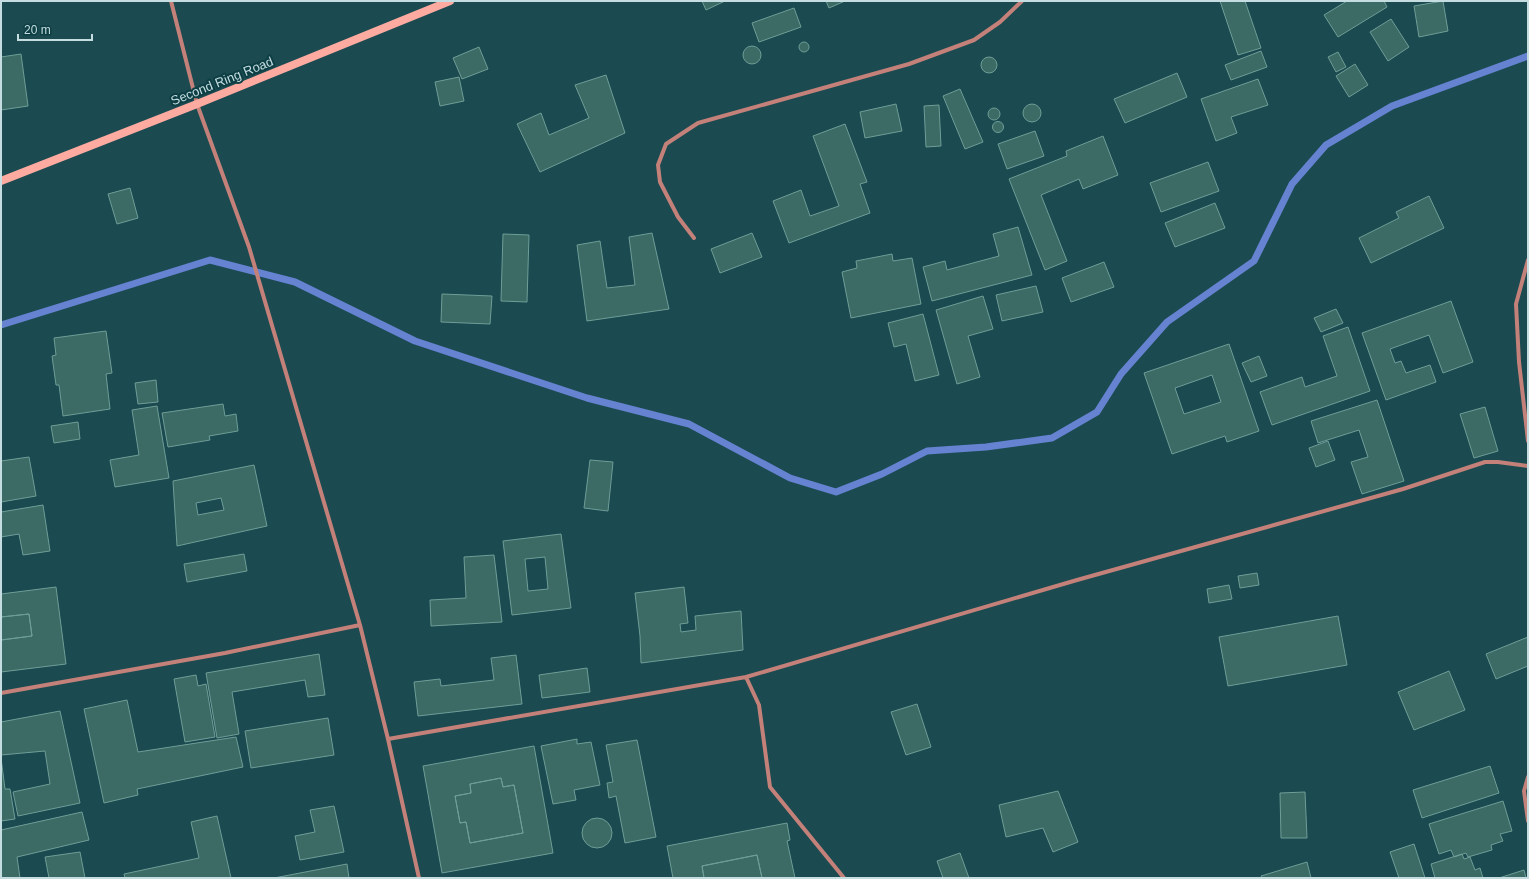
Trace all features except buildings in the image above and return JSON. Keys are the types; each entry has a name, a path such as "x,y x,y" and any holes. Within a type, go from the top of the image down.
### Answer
{"main road":[{"name":"Second Ring Road","path":"1,181 197,104 450,1"}],"street":[{"path":"171,1 197,104 249,247 360,625 388,739 419,878"},
{"path":"694,238 678,217 660,182 658,165 666,144 698,123 909,64 974,40 1000,22 1022,1"},
{"path":"1528,260 1516,304 1519,362 1528,441"},
{"path":"388,739 746,677 1077,580 1403,489 1485,462 1498,462 1528,466"},
{"path":"1,693 225,653 360,625"},
{"path":"746,677 759,705 770,787 844,878"},
{"path":"1528,777 1524,791 1528,821"}],"waterway":[{"path":"1,325 210,260 295,282 415,341 587,398 689,424 790,478 836,492 882,474 927,451 986,447 1052,438 1097,412 1121,374 1167,322 1254,261 1292,184 1326,145 1392,106 1528,56"}]}
